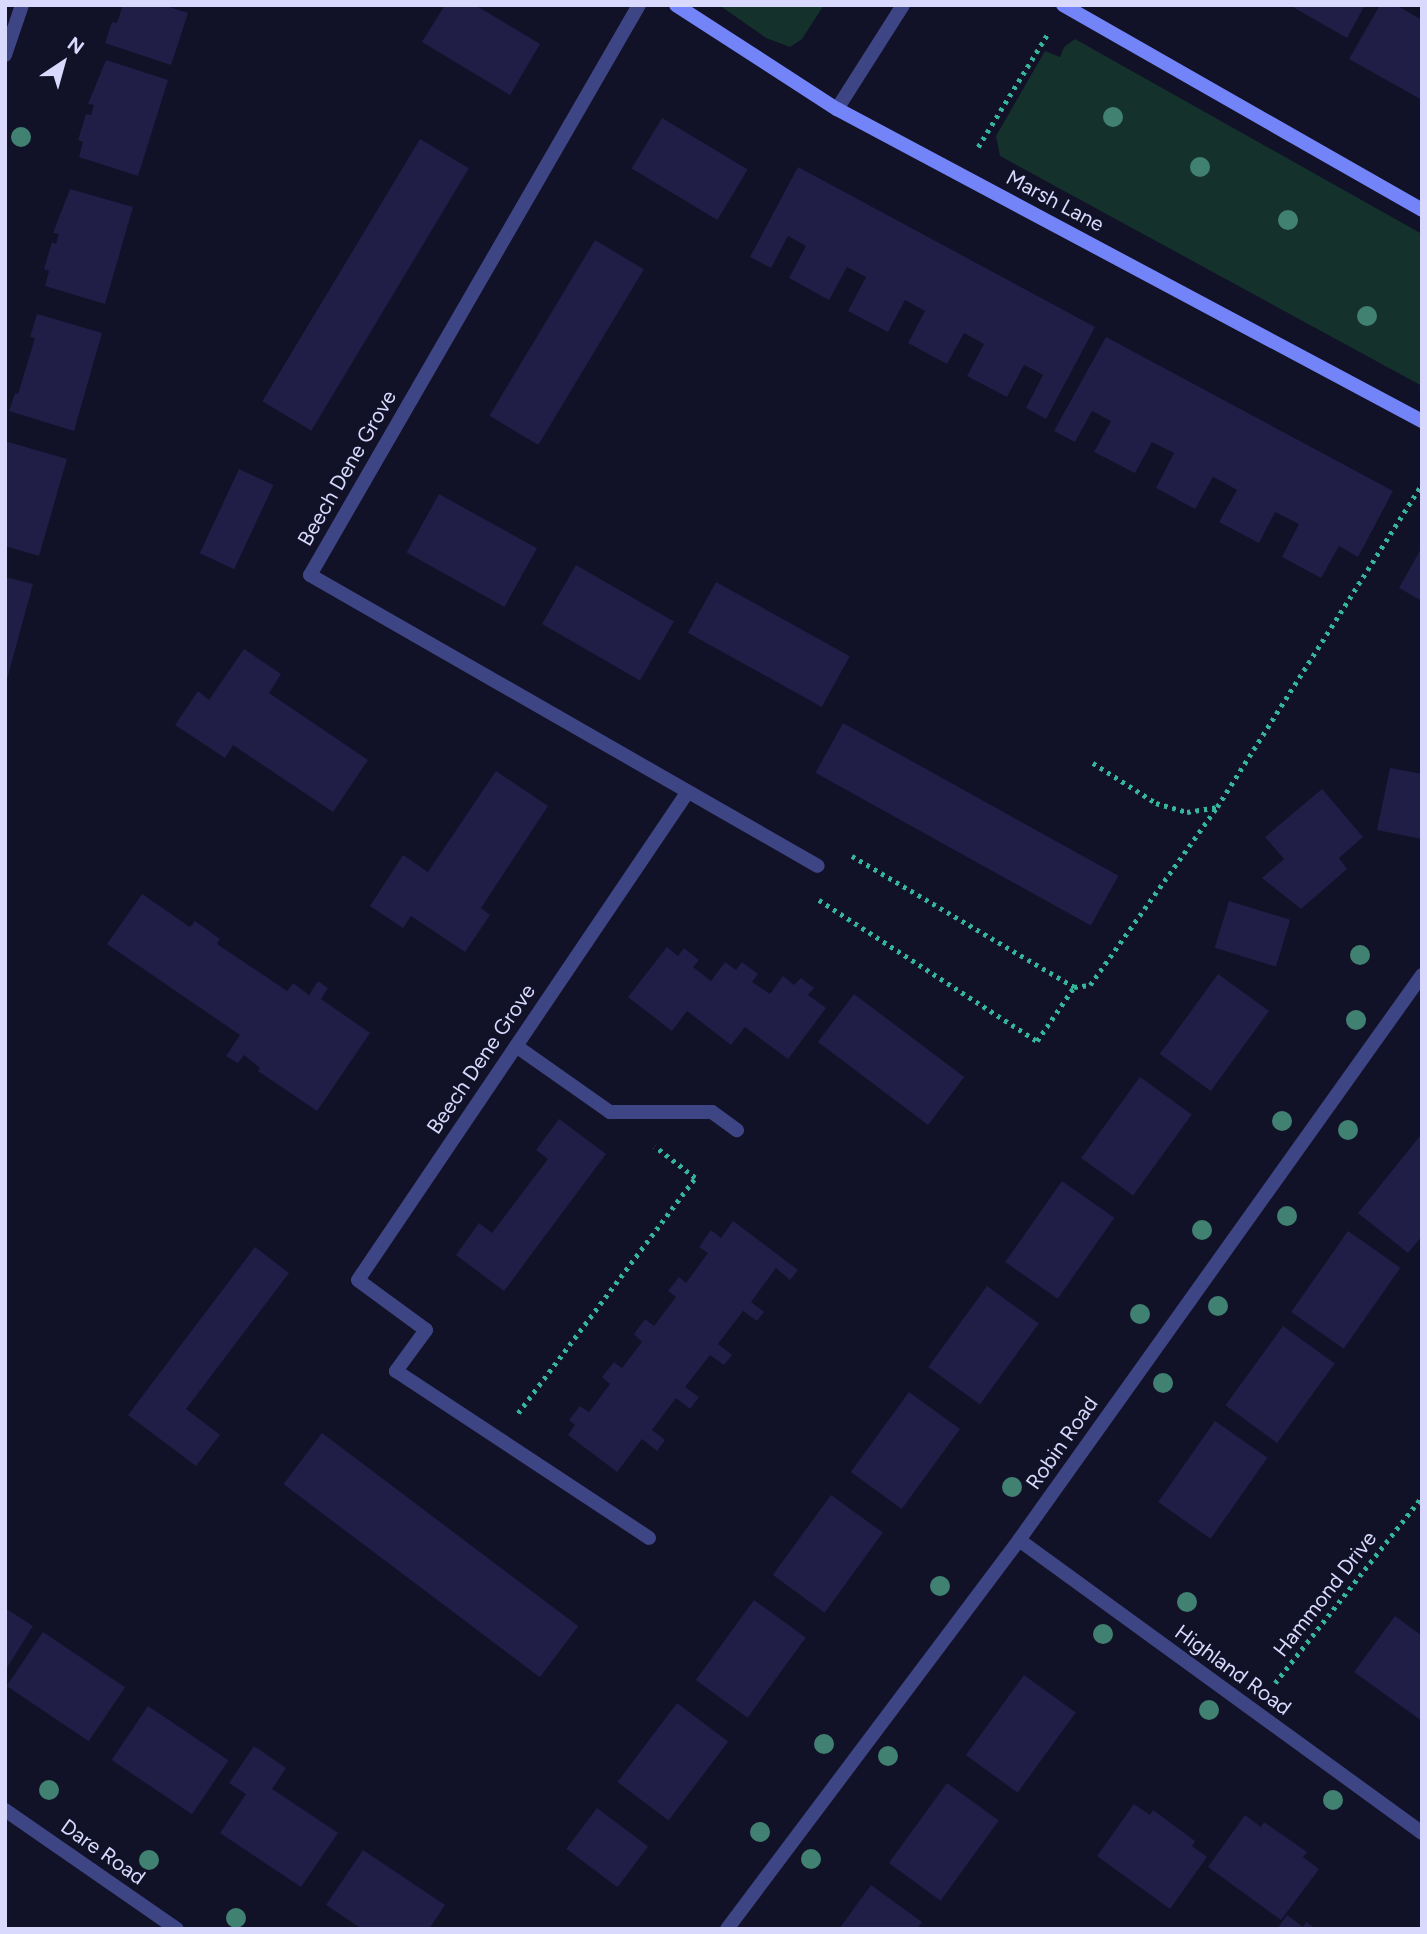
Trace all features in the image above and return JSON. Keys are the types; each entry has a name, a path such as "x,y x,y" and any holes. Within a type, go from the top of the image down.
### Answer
{"main road":[{"name":"Marsh Lane","path":"676,5 837,109 1422,421"},
{"path":"1063,5 1422,210"}],"street":[{"path":"5,55 22,5"},
{"name":"Beech Dene Grove","path":"639,5 310,575 818,866"},
{"path":"837,109 903,5"},
{"name":"Beech Dene Grove","path":"499,1438 396,1371 426,1330 358,1280 687,793"},
{"name":"Robin Road","path":"727,1929 1019,1540 1422,975"},
{"path":"516,1045 610,1112 712,1112 737,1130"},
{"path":"499,1438 649,1538"},
{"name":"Highland Road","path":"1019,1540 1422,1833"},
{"name":"Dare Road","path":"5,1810 177,1929"}],"path":[{"path":"962,175 1063,5"},
{"path":"1074,987 1037,1041 803,890 831,845 1074,987 1090,985 1217,807 1422,484"},
{"path":"1093,763 1156,803 1187,812 1217,807"},
{"path":"499,1438 695,1178 610,1112"},
{"name":"Hammond Drive","path":"1253,1711 1422,1497"}],"green space":[{"path":"719,5 824,5 802,39 790,47 766,38"},
{"path":"1075,39 1422,234 1422,386 1000,156 996,136 1045,51 1060,57 1064,47"}],"building":[{"path":"123,5 163,5 188,13 171,65 105,43 112,22 117,23"},
{"path":"445,5 475,5 540,44 510,95 422,42"},
{"path":"1289,5 1365,5 1347,38"},
{"path":"1380,5 1396,5 1422,20 1422,100 1349,59"},
{"path":"106,60 168,80 138,176 79,157 83,142 78,140 86,114 91,115 94,105 88,104"},
{"path":"662,118 748,170 717,220 632,169"},
{"path":"420,139 469,168 311,431 262,401"},
{"path":"798,167 1095,327 1046,419 1026,408 1043,375 1034,370 1024,365 1007,397 967,376 984,344 964,333 947,364 908,343 925,311 905,300 888,332 848,311 866,277 847,267 829,300 789,278 806,246 788,236 771,268 750,257"},
{"path":"70,189 133,207 105,304 45,286 49,271 44,269 52,242 56,244 59,234 53,233"},
{"path":"595,240 644,269 538,445 489,416"},
{"path":"37,314 102,333 74,431 9,411 15,393 18,394 35,338 30,337"},
{"path":"1106,337 1393,491 1358,557 1339,546 1321,578 1282,557 1299,524 1275,512 1259,543 1219,522 1237,490 1223,482 1213,477 1195,509 1156,488 1174,453 1152,442 1135,473 1094,452 1111,421 1092,411 1075,442 1054,431"},
{"path":"5,441 67,459 39,556 5,546"},
{"path":"239,469 273,485 234,569 200,553"},
{"path":"439,494 537,548 504,607 407,553"},
{"path":"1422,547 1422,601 1399,588"},
{"path":"576,565 674,622 640,680 542,624"},
{"path":"5,577 33,584 6,683 5,683"},
{"path":"716,582 850,656 822,707 688,633"},
{"path":"244,649 281,674 269,693 368,760 333,812 233,745 225,758 175,725 198,691 209,700"},
{"path":"843,723 1119,876 1091,926 815,773"},
{"path":"1390,768 1422,774 1422,839 1377,830"},
{"path":"496,771 548,806 481,908 490,915 465,952 411,916 403,928 370,906 403,855 428,872"},
{"path":"1322,789 1363,837 1339,858 1347,869 1301,909 1262,878 1284,859 1265,837"},
{"path":"142,894 190,927 195,921 220,939 217,944 287,991 293,983 309,995 318,981 328,988 321,999 370,1033 317,1111 258,1071 260,1068 244,1055 238,1063 226,1056 240,1035 107,944"},
{"path":"1229,901 1290,920 1276,967 1215,948"},
{"path":"667,947 678,956 684,948 699,960 693,967 711,981 725,962 736,970 742,962 758,974 752,982 770,994 783,976 794,985 801,978 814,988 808,995 826,1008 788,1059 745,1027 731,1045 687,1011 672,1031 628,997"},
{"path":"1218,974 1269,1011 1211,1091 1160,1054"},
{"path":"854,994 964,1077 928,1125 818,1042"},
{"path":"1140,1077 1192,1115 1133,1196 1081,1158"},
{"path":"559,1119 606,1154 504,1291 456,1255 479,1223 492,1233 548,1159 536,1150"},
{"path":"1420,1136 1422,1236 1408,1253 1358,1213"},
{"path":"1062,1181 1114,1218 1058,1299 1005,1262"},
{"path":"733,1221 798,1270 790,1280 776,1268 751,1302 764,1312 757,1321 743,1311 718,1344 732,1355 724,1365 710,1355 685,1387 699,1397 690,1409 676,1398 652,1430 665,1440 657,1451 642,1439 617,1472 568,1435 575,1425 569,1420 580,1406 589,1412 610,1384 602,1377 614,1362 622,1368 642,1342 634,1334 645,1319 654,1326 676,1297 668,1291 679,1277 686,1283 708,1253 699,1247 711,1230 721,1238"},
{"path":"1348,1231 1400,1268 1344,1349 1291,1312"},
{"path":"255,1247 289,1273 186,1409 220,1435 196,1466 128,1415"},
{"path":"987,1286 1039,1324 980,1405 928,1367"},
{"path":"1283,1326 1335,1364 1277,1443 1225,1405"},
{"path":"909,1392 960,1429 902,1509 851,1472"},
{"path":"1215,1421 1267,1458 1211,1539 1158,1502"},
{"path":"322,1433 578,1626 540,1677 283,1484"},
{"path":"831,1495 883,1533 825,1613 773,1575"},
{"path":"754,1600 806,1638 748,1718 696,1680"},
{"path":"5,1608 33,1626 5,1671"},
{"path":"1395,1616 1422,1636 1422,1721 1354,1672"},
{"path":"43,1632 125,1687 89,1741 7,1686"},
{"path":"1024,1675 1076,1713 1018,1793 966,1755"},
{"path":"677,1703 728,1742 669,1821 617,1782"},
{"path":"148,1706 228,1760 192,1814 112,1760"},
{"path":"254,1746 286,1768 272,1789 338,1833 301,1887 220,1833 246,1794 229,1783"},
{"path":"947,1783 999,1821 941,1901 889,1863"},
{"path":"1134,1804 1150,1815 1153,1810 1195,1841 1192,1846 1207,1857 1170,1909 1097,1856"},
{"path":"597,1808 648,1847 617,1887 566,1849"},
{"path":"1245,1815 1261,1827 1264,1822 1307,1852 1303,1857 1319,1869 1281,1920 1208,1867"},
{"path":"363,1850 445,1905 429,1929 362,1929 326,1905"},
{"path":"871,1885 922,1922 917,1929 839,1929"},
{"path":"1287,1915 1303,1927 1306,1922 1316,1929 1277,1929"}]}
